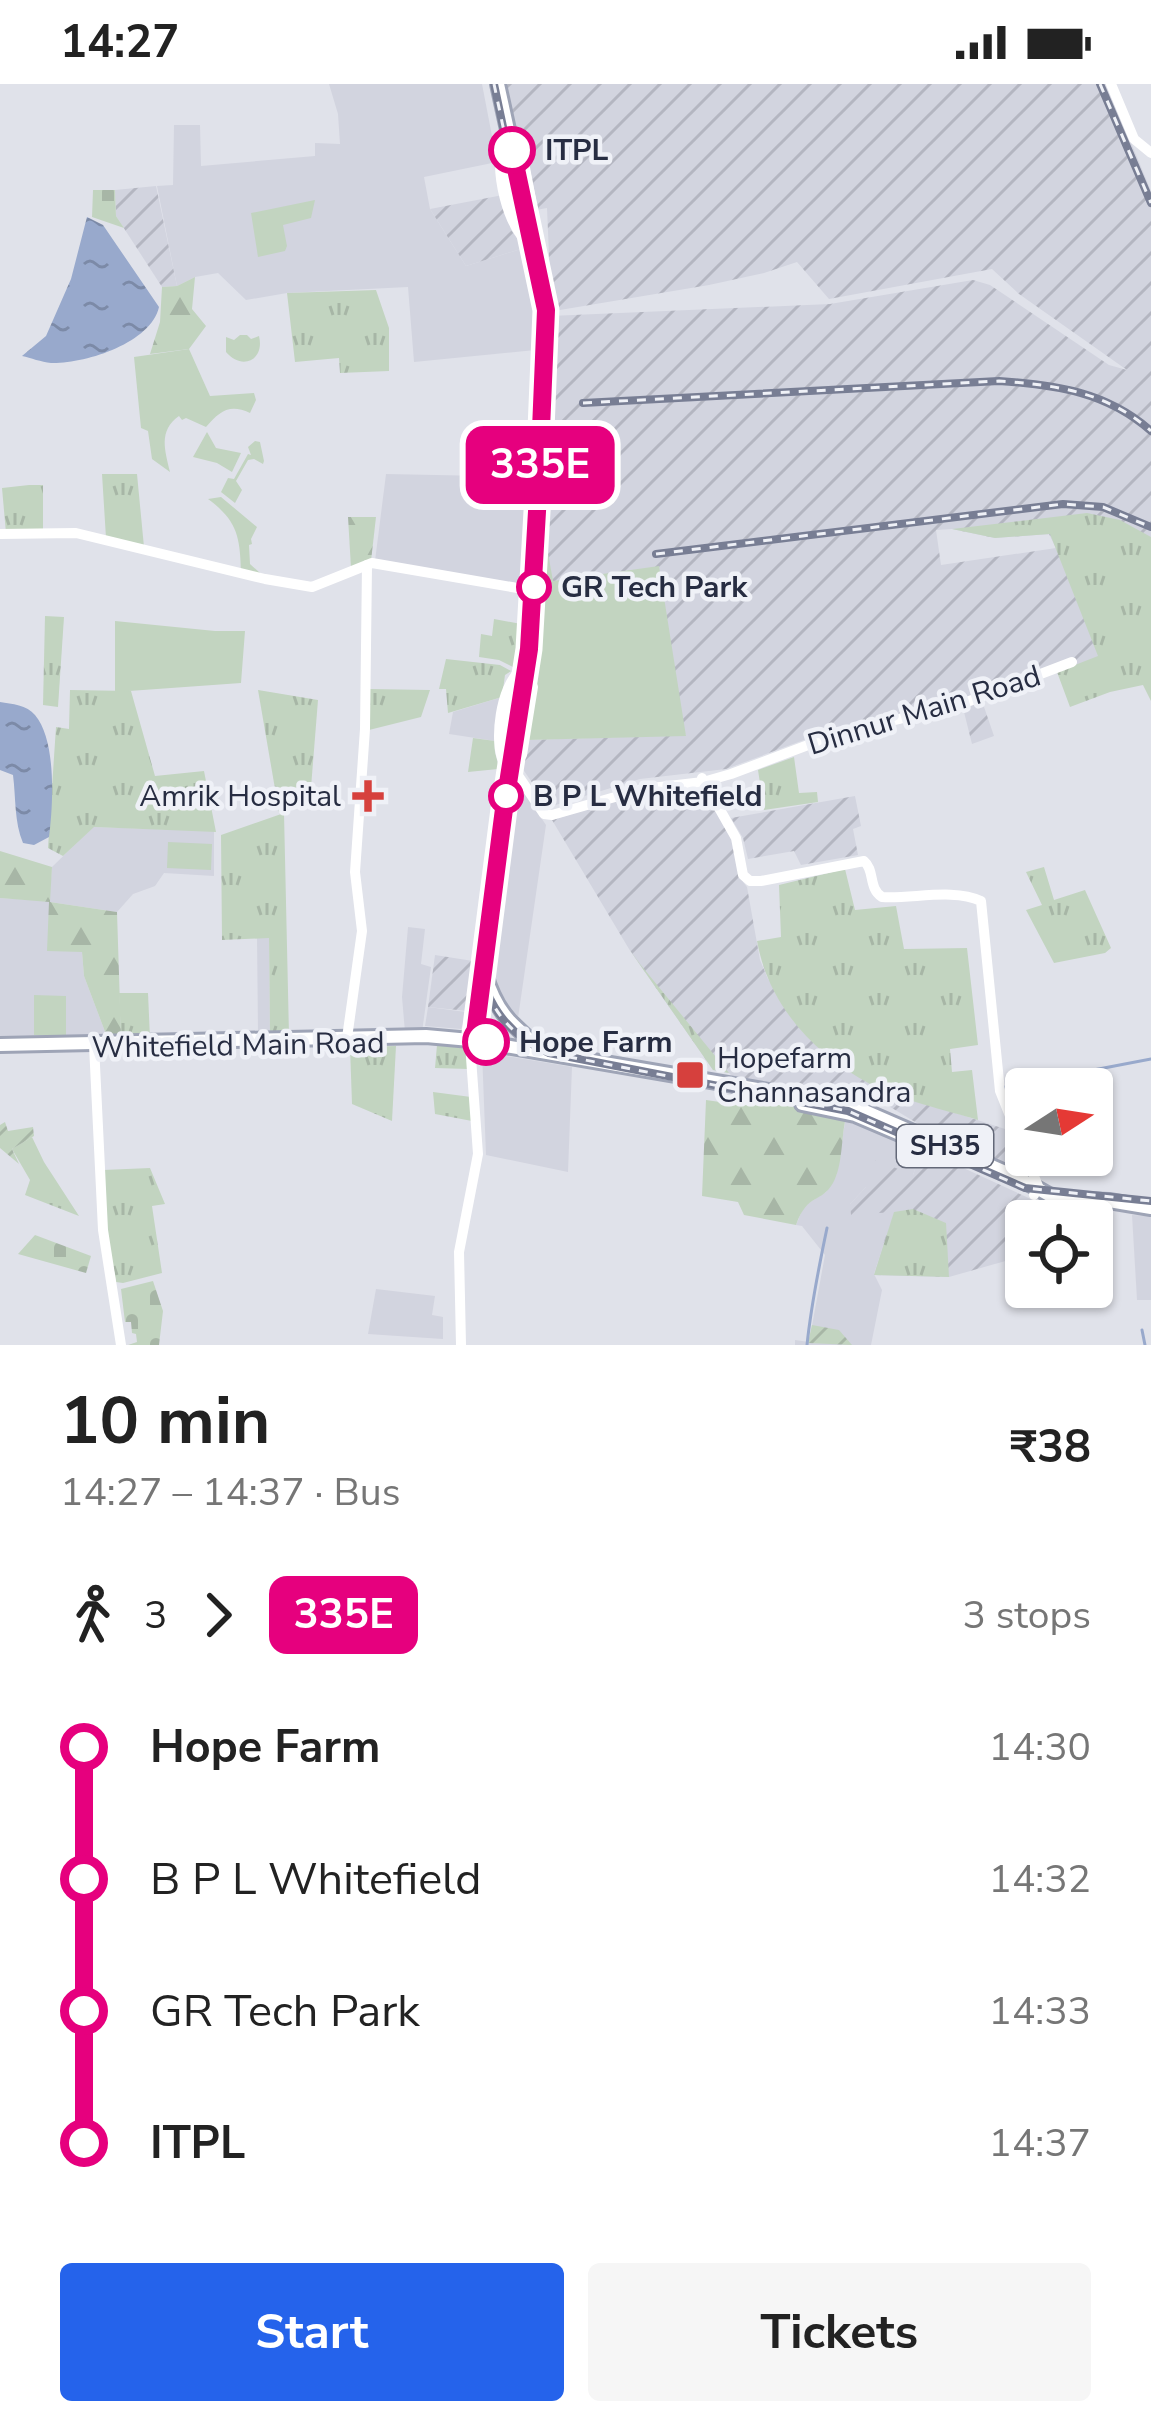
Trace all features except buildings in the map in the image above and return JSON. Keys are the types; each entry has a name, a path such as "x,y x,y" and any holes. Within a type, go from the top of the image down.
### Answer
{"main road":[{"path":"473,1042 471,1020 534,587 546,319 495,84"},
{"path":"523,670 540,319 528,238"},
{"path":"473,1042 486,917"},
{"path":"484,961 498,1005 537,1050"},
{"path":"481,980 498,1019 537,1050"},
{"path":"427,1036 434,1030 462,1034 471,1020"},
{"name":"Whitefield Main Road","path":"94,1047 427,1036 473,1042"},
{"path":"350,1038 376,1039"},
{"name":"Whitefield Main Road","path":"0,1047 473,1042"},
{"name":"SH35","path":"473,1042 857,1111"},
{"name":"SH35","path":"473,1042 857,1111 1051,1197 1151,1209"}],"street":[{"path":"1111,84 1134,139 1151,153"},
{"path":"0,534 76,533 312,587 372,563 529,590"},
{"path":"350,1038 362,931 355,872 365,728 367,565"},
{"name":"Dinnur Main Road","path":"507,764 520,772 549,813 642,786 731,774 840,733 959,705 1072,662"},
{"path":"704,780 736,838 743,874 751,881 863,860 874,890 882,897 961,896 981,901 1000,1091 1036,1192"},
{"path":"462,1345 464,1232 479,1167 473,1042"},
{"path":"94,1047 103,1230 121,1345"}],"shaded area":[{"path":"329,84 482,84 497,162 424,177 430,209 466,266 524,248 536,303 535,350 414,362 408,287 287,293 246,300 218,273 177,286 157,186 173,185 174,125 200,125 201,166 315,156 315,143 340,144"},
{"path":"502,84 1099,84 1151,206 1151,639 1077,666 1074,659 957,700 839,727 726,769 640,779 549,807 522,768 526,740 686,735 553,581 540,553 550,316 830,304 973,280 990,285 1109,365 1127,370 1019,294 992,269 829,299 797,262 709,285 548,312 547,208 536,210 523,146 513,139","holes":["936,530 995,538 1049,534 1056,548 941,565"]},
{"path":"1099,84 1105,84 1132,145 1151,191 1151,206"},
{"path":"156,186 177,286 162,287 116,216 115,190"},
{"path":"503,195 511,230 524,248 466,266 430,209"},
{"path":"386,474 530,477 524,586 375,561"},
{"path":"502,697 495,741 449,734 453,712"},
{"path":"982,701 994,736 972,744 963,708"},
{"path":"513,776 546,825 517,1025 502,1006 489,971"},
{"path":"704,788 735,841 768,979 873,1086 1005,1129 1005,1167 919,1128 882,1102 736,1080 729,1073 713,1070 629,949 552,820 643,792"},
{"path":"855,796 861,826 853,829 858,855 801,865 794,851 748,859 731,818"},
{"path":"93,827 214,831 214,876 164,873 155,886 133,894 117,912 50,902 82,952 84,976 107,1037 0,1039 0,898 49,901 52,867"},
{"path":"408,927 425,929 421,964 431,967 422,1032 405,1032 402,997"},
{"path":"257,937 269,937 270,1033 258,1033"},
{"path":"435,955 473,961 467,1011 428,1007"},
{"path":"428,1007 466,1012 461,1029 425,1026"},
{"path":"482,1052 572,1067 568,1172 486,1155"},
{"path":"846,1117 922,1149 913,1175 866,1187 850,1204 894,1212 874,1274 882,1290 871,1345 795,1345 795,1340 809,1342 825,1255 802,1226 796,1225 804,1206 826,1192 836,1176"},
{"path":"922,1149 1033,1200 1005,1200 1005,1261 949,1277 874,1275 893,1212 851,1215 850,1204 866,1187 876,1160 913,1175"},
{"path":"1132,1215 1151,1216 1151,1300 1137,1300"},
{"path":"376,1289 435,1296 432,1315 443,1317 443,1339 368,1334"}],"green space":[{"path":"93,190 115,190 116,216 124,228 92,217"},
{"path":"315,200 311,218 283,225 285,251 258,257 251,213"},
{"path":"195,277 192,309 206,326 189,349 150,354 160,322 162,287"},
{"path":"376,290 389,328 389,371 340,373 339,358 295,362 287,293"},
{"path":"240,335 259,336 259,351 245,362 226,352 226,337 234,340"},
{"path":"189,349 210,396 254,393 256,400 250,413 225,411 206,427 179,416 166,435 170,472 152,459 148,431 141,428 134,357"},
{"path":"207,432 216,448 241,453 232,472 193,457"},
{"path":"260,442 264,461 248,460 236,481 242,490 235,503 221,492 251,455 248,447"},
{"path":"102,474 137,474 144,547 106,538"},
{"path":"43,485 43,532 6,533 2,488"},
{"path":"221,497 257,527 249,545 250,564 260,573 241,572 235,531 208,499"},
{"path":"1087,513 1120,520 1151,537 1151,701 1143,685 1070,707 1057,672 1098,656 1050,534 995,538 952,529"},
{"path":"348,517 376,517 371,561 351,568"},
{"path":"540,553 548,553 553,581 659,566 686,736 526,740"},
{"path":"45,616 64,617 58,707 43,705"},
{"path":"494,619 521,624 515,668 479,657 481,634 492,636"},
{"path":"115,621 245,631 241,683 115,692"},
{"path":"446,659 500,665 511,671 505,675 502,697 448,713 446,689 439,689"},
{"path":"369,689 430,690 421,717 369,730"},
{"path":"70,690 131,691 155,776 204,771 216,832 94,827 63,856 48,848 56,727 69,729"},
{"path":"258,690 318,700 310,800 279,812"},
{"path":"473,738 495,741 498,769 468,772"},
{"path":"794,757 799,793 817,792 818,802 764,810 758,770"},
{"path":"284,813 289,1035 270,1035 269,938 222,940 221,835"},
{"path":"168,842 212,844 211,870 167,868"},
{"path":"0,851 52,867 50,902 117,912 121,1036 107,1037 84,976 82,952 47,951 49,902 0,898"},
{"path":"1044,867 1054,900 1085,890 1111,948 1105,953 1054,963 1026,910 1042,905 1026,872"},
{"path":"845,869 855,910 896,906 904,949 967,948 978,1045 950,1049 952,1072 972,1070 978,1120 895,1095 849,1072 812,1042 783,1007 757,941 781,937 779,885"},
{"path":"629,949 640,964 729,1073 713,1070"},
{"path":"119,993 148,993 150,1038 121,1038"},
{"path":"34,995 66,996 66,1035 34,1035"},
{"path":"437,1045 466,1048 468,1069 435,1068"},
{"path":"396,1046 392,1121 352,1104 350,1047"},
{"path":"433,1092 471,1097 472,1121 435,1114"},
{"path":"736,1096 846,1117 836,1176 805,1207 796,1225 744,1215 738,1202 702,1196 706,1100 720,1102"},
{"path":"5,1122 8,1131 33,1127 34,1136 12,1149 19,1164 0,1148 0,1125"},
{"path":"32,1137 79,1216 25,1195 30,1180 12,1149"},
{"path":"150,1168 165,1204 152,1206 162,1273 116,1282 103,1170"},
{"path":"913,1209 946,1223 949,1277 874,1275 894,1212"},
{"path":"35,1235 91,1256 86,1273 18,1254"},
{"path":"153,1281 163,1311 159,1345 128,1345 137,1342 136,1334 131,1322 125,1322 121,1289"},
{"path":"812,1325 839,1330 852,1345 808,1343"}],"water":[{"path":"87,217 103,225 159,307 153,320 130,341 81,360 51,363 22,356 46,336 71,279"},
{"path":"0,702 32,712 47,741 52,792 49,837 34,845 23,843 20,835 13,775 0,770"}],"waterway":[{"path":"1104,1068 1151,1059"},
{"path":"807,1345 827,1228"},
{"path":"1142,1330 1145,1345"}],"railway":[{"path":"494,84 542,325 527,629 480,952 491,1000 509,1026 549,1053 848,1111 1025,1188 1151,1201"},
{"path":"1100,84 1151,203"},
{"path":"583,403 999,381 1099,399 1151,431"},
{"path":"656,554 1063,504 1103,507 1151,527"}],"bus line":[{"name":"335E","path":"486,1042 475,1040 475,1034 531,628 546,319 512,150"}],"place":[{"name":"ITPL","path":"512,150"},
{"name":"GR Tech Park","path":"534,587"},
{"name":"Amrik Hospital","path":"368,796"},
{"name":"B P L Whitefield","path":"506,796"},
{"name":"Hope Farm","path":"486,1042"},
{"name":"Hopefarm Channasandra","path":"690,1075"}]}
